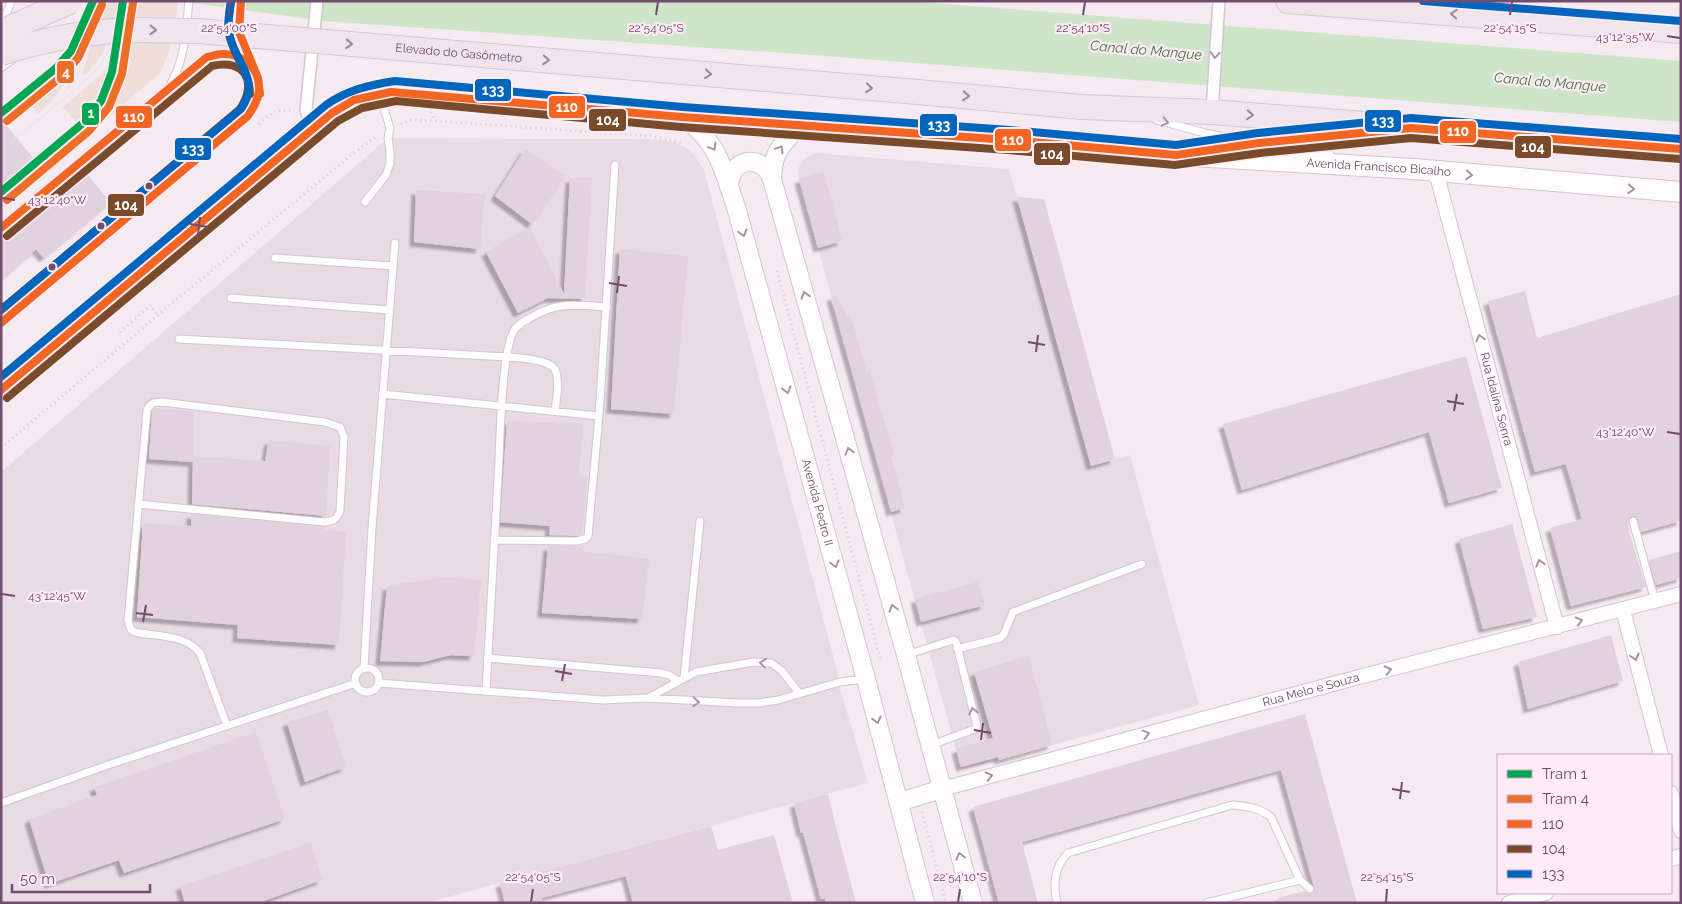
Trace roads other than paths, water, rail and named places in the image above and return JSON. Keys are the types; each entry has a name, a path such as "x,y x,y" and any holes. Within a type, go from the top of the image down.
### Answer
{"highway":[{"path":"1,32 71,1"},
{"path":"1288,1 1681,31"},
{"name":"Elevado do Gasômetro","path":"1,53 24,46 74,36 139,30 198,32 1082,106"},
{"path":"1082,106 1212,112 1681,149"},
{"path":"1176,155 1258,143 1411,128"}],"main road":[{"name":"Avenida Francisco Bicalho","path":"1,390 338,109 353,101 396,91 682,117 1010,140 1176,155 1414,169 1681,192"}],"street":[{"path":"312,129 306,110 317,1"},
{"path":"1212,112 1219,1"},
{"name":"Avenida Pedro II","path":"682,117 697,127 711,143 720,160 729,187 866,679 925,903"},
{"path":"772,179 773,164 778,151 800,126"},
{"path":"729,187 730,176 735,168 749,161 766,167 772,179 931,745 973,903"},
{"name":"Rua Idalina Senra","path":"1436,172 1557,627"},
{"name":"Rua Melo e Souza","path":"942,789 1359,677 1681,594"},
{"path":"1623,610 1661,754"},
{"path":"899,802 942,789"},
{"path":"1672,797 1681,832"},
{"path":"1509,903 1542,894"}],"lane":[{"path":"1,26 11,1"},
{"path":"167,90 181,59 189,1"},
{"path":"1,323 248,116 258,101 260,92 257,74 245,50 239,32 241,1"},
{"path":"35,26 40,7"},
{"path":"1,68 19,54 33,35"},
{"path":"1,228 208,57 217,53 237,55 252,66"},
{"path":"365,202 386,175 390,163 388,138 390,128 380,94"},
{"path":"1082,106 1139,117"},
{"path":"1148,119 1204,133 1336,156"},
{"path":"1346,157 1414,169"},
{"path":"494,540 577,541 588,536 599,416 615,165"},
{"path":"364,668 372,528 395,243"},
{"path":"275,258 392,266"},
{"path":"231,298 389,310"},
{"path":"486,691 502,406 507,357 513,331 520,324 539,312 556,306 569,304 606,307"},
{"path":"179,339 507,357 547,362 554,367 557,373 555,411"},
{"path":"382,394 599,416"},
{"path":"138,504 324,522 334,521 340,511 344,437 340,427 325,422 154,402 149,405 146,416 138,504 128,620 129,625 135,632 175,638 195,646 200,654 227,726"},
{"path":"680,680 700,521"},
{"path":"1634,521 1656,601"},
{"path":"957,649 1000,638 1004,634 1013,612 1142,564"},
{"path":"906,655 953,640 956,642 977,726 975,729 931,745"},
{"path":"487,658 661,673 680,680"},
{"path":"648,698 696,672 753,662 771,663 782,671 799,693"},
{"path":"364,668 376,672 379,677 376,689 370,692 359,688 356,683 356,676 364,668"},
{"path":"379,683 603,700 648,698 702,702 758,703 778,700 840,682 866,679"},
{"path":"1,802 356,683"},
{"path":"1057,903 1054,886 1055,876 1062,858 1068,853 1232,805 1246,806 1264,811 1271,817 1300,880 1310,889"},
{"path":"1206,903 1300,880"}],"water":[{"name":"Canal do Mangue","path":"177,1 908,1 1681,61 1681,122 825,56 323,21"}],"tram line":[{"name":"1","path":"1,113 56,68 71,51 93,1"},
{"name":"1","path":"1,192 83,123 101,101 112,72 123,1"},
{"path":"63,95 81,63 93,3"},
{"name":"4","path":"7,200 89,131 109,107 122,74 133,3"},
{"name":"4","path":"7,121 62,76 78,58 102,5"},
{"path":"1,151 84,82 100,66 110,48 120,19"}]}
